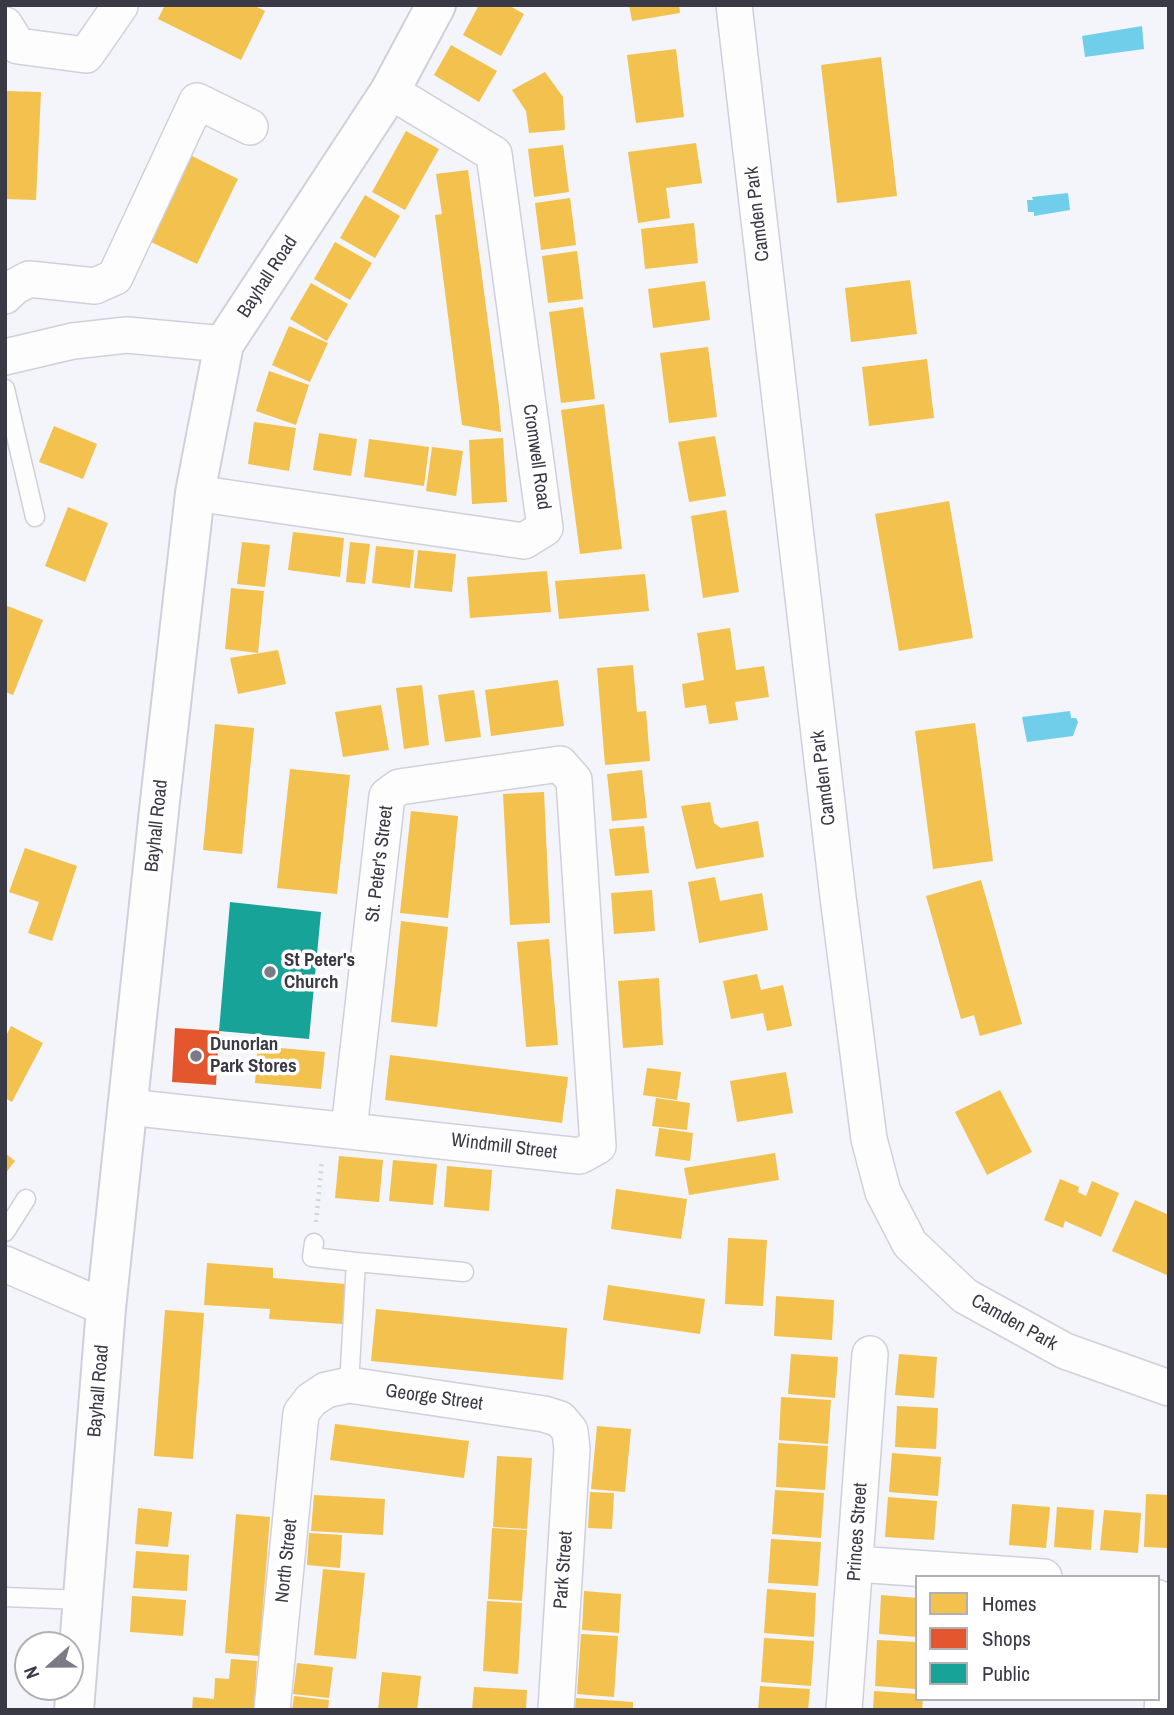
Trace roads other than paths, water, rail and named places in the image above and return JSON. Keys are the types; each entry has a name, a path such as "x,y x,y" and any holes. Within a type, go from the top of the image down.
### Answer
{"street":[{"name":"Bayhall Road","path":"74,1710 106,1308 195,493 224,344 390,91 436,5"},
{"name":"Camden Park","path":"734,5 838,897 869,1139 883,1192 910,1244 965,1296 1065,1351 1169,1388"},
{"path":"5,25 18,46 86,55 120,6"},
{"name":"Cromwell Road","path":"195,493 524,541 545,528 494,153 390,91"},
{"path":"5,296 14,287 29,279 95,286 115,277 197,101 250,127"},
{"path":"6,359 74,341 127,335 224,344"},
{"name":"St. Peter's Street","path":"337,1128 387,796 399,787 560,764 574,780"},
{"name":"Windmill Street","path":"128,1107 580,1156 598,1146 574,780"},
{"path":"5,1264 106,1308"},
{"name":"Princes Street","path":"844,1710 870,1354"},
{"name":"George Street","path":"301,1413 311,1400 326,1390 349,1385 544,1414 560,1419 570,1431"},
{"name":"North Street","path":"272,1710 301,1413"},
{"name":"Park Street","path":"556,1710 572,1449 570,1431"},
{"path":"856,1564 1015,1575"},
{"path":"1162,1710 1169,1629"}],"lane":[{"path":"6,359 35,517"},
{"path":"5,1232 26,1199"},
{"path":"314,1243 312,1257 464,1272"},
{"path":"349,1385 356,1262"},
{"path":"5,1597 82,1600"}],"water":[{"path":"1142,26 1144,49 1085,57 1082,36"},
{"path":"1068,193 1070,210 1034,216 1034,212 1028,212 1027,200 1033,200 1032,197"},
{"path":"1070,711 1071,718 1076,718 1078,722 1073,736 1027,742 1022,717"}],"place":[{"name":"St Peter's Church","path":"270,972"},
{"name":"Dunorlan Park Stores","path":"196,1056"}]}
